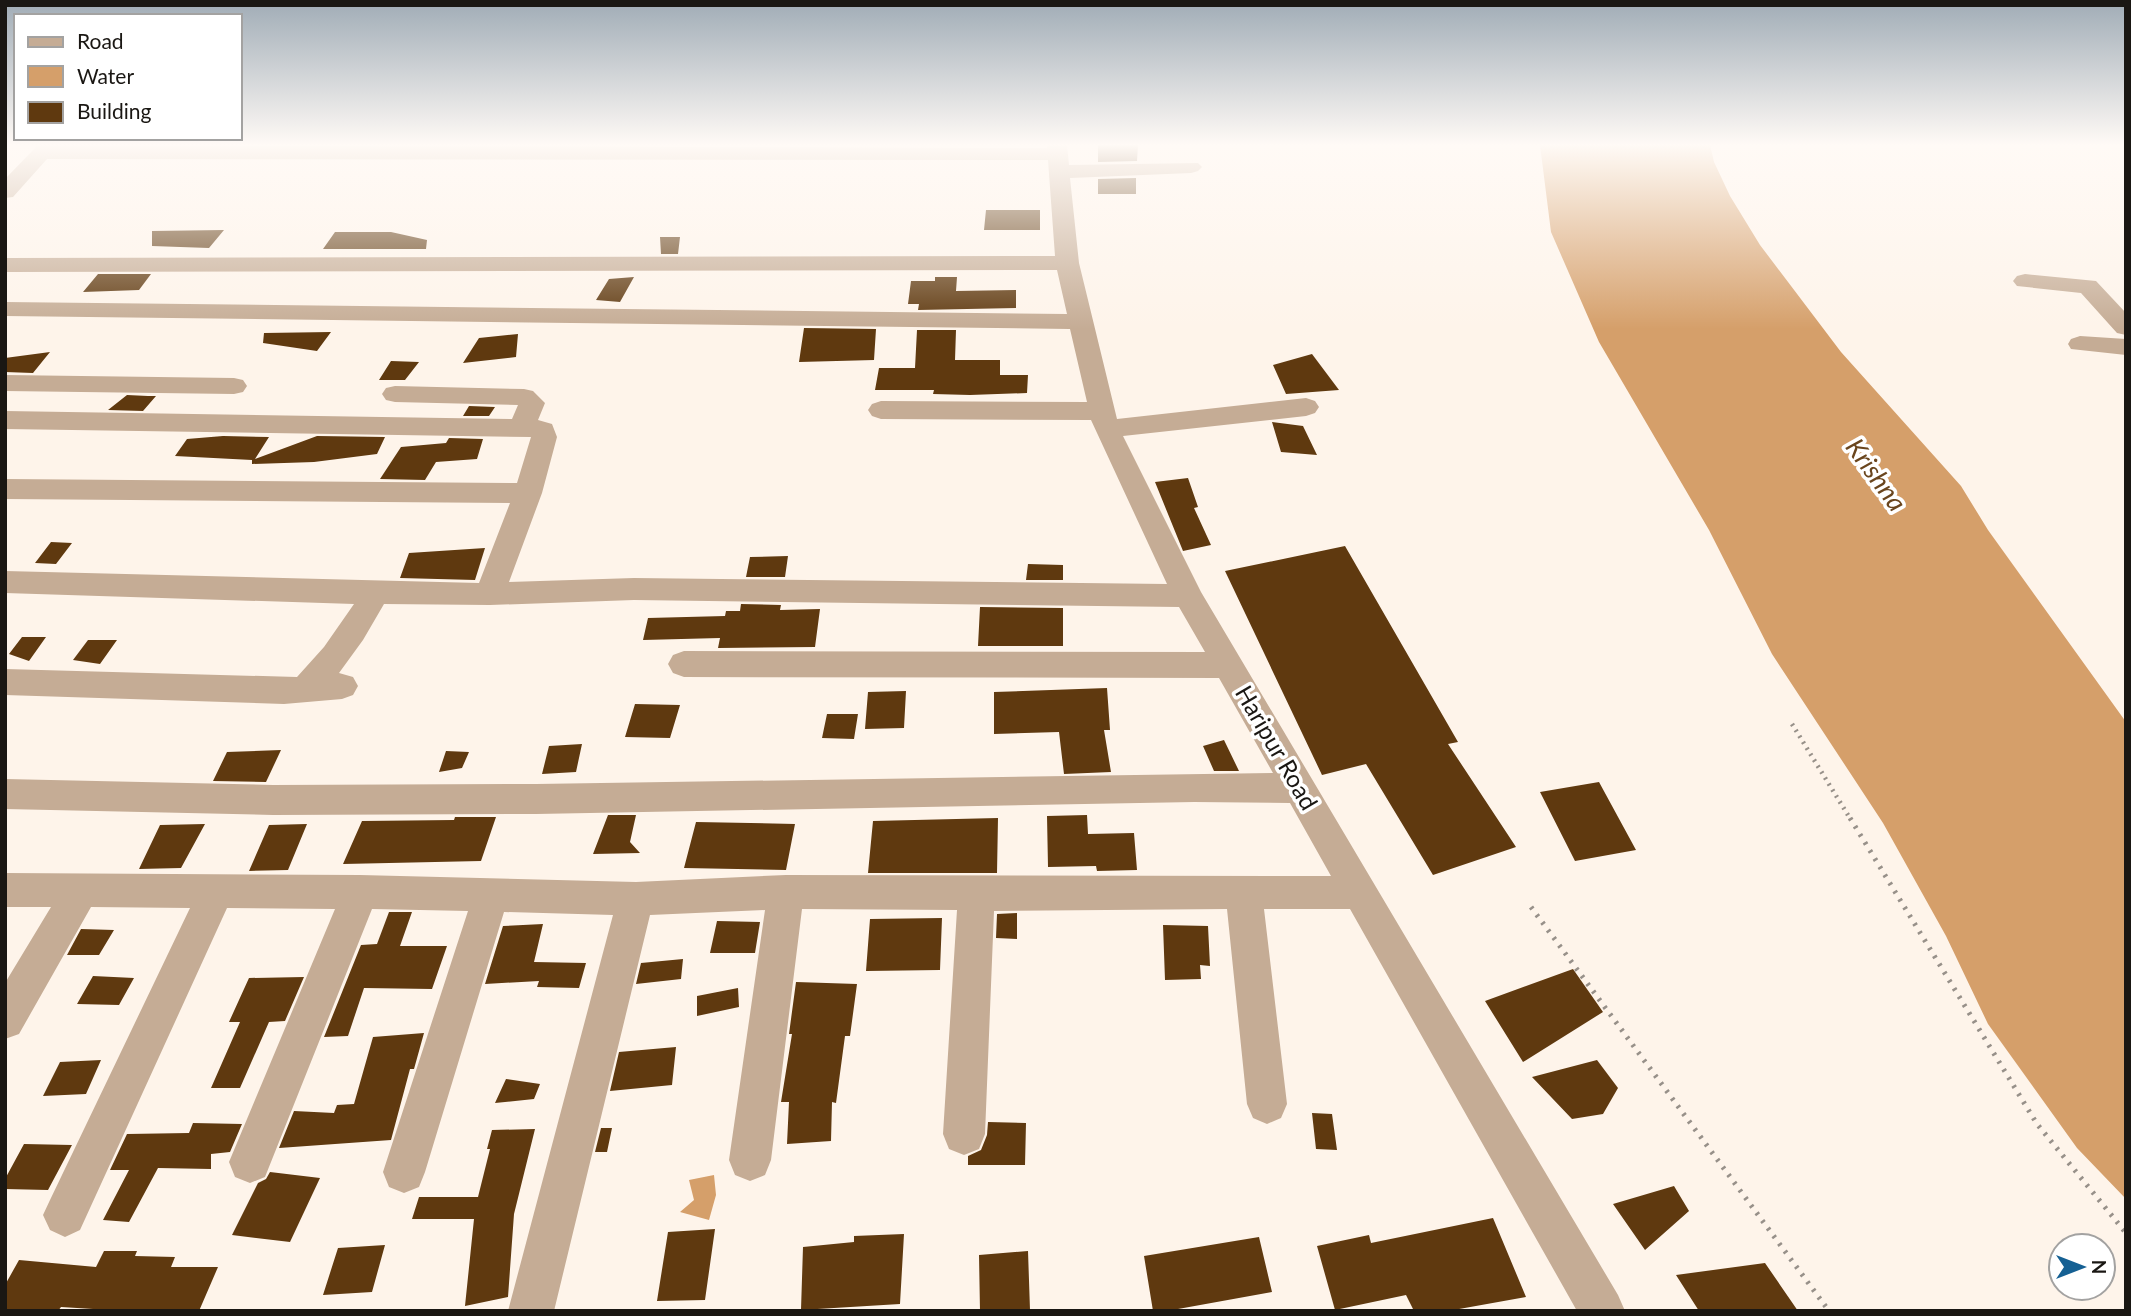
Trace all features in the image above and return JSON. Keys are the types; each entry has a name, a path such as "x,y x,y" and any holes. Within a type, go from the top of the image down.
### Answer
{"street":[{"name":"Haripur Road","path":"1062,206 1067,263 1104,420 1188,596 1602,1311"},
{"path":"5,265 1067,263"},
{"path":"2025,281 2080,284 2116,305 2126,328"},
{"path":"5,309 1083,322"},
{"path":"2080,344 2126,347"},
{"path":"5,383 234,386"},
{"path":"395,394 524,397 532,403 522,428"},
{"path":"881,410 1104,420 1306,407"},
{"path":"5,420 543,430 544,437 528,494 490,594"},
{"path":"5,489 528,494"},
{"path":"9,587 490,594 634,589 1188,596"},
{"path":"305,689 331,664 358,626 375,593"},
{"path":"684,664 1228,665"},
{"path":"5,682 284,691 342,685"},
{"path":"5,794 273,800 537,799 1194,787 1300,788"},
{"path":"5,890 360,892 636,899 786,892 1360,892"},
{"path":"5,1020 81,890"},
{"path":"65,1215 216,892"},
{"path":"250,1162 360,892"},
{"path":"750,1160 786,892"},
{"path":"1244,892 1266,1104"},
{"path":"964,1134 976,894"},
{"path":"404,1172 491,896"},
{"path":"531,1311 636,899"}],"path":[{"path":"1792,724 2037,1124 2126,1233"},
{"path":"1531,907 1829,1311"}],"water":[{"name":"Krishna","path":"1548,206 1736,206 1760,245 1841,352 1961,486 1988,530 2126,722 2126,1199 2077,1148 1988,1024 1946,936 1883,823 1772,654 1709,530 1599,342 1551,232"},
{"path":"714,1175 716,1195 709,1220 680,1212 694,1200 689,1180"}],"building":[{"path":"986,210 1040,210 1040,230 984,230"},
{"path":"224,230 209,248 152,246 152,231"},
{"path":"335,232 391,232 427,240 426,249 323,249"},
{"path":"660,237 680,237 678,254 661,254"},
{"path":"98,274 151,274 139,290 83,292"},
{"path":"634,277 620,302 596,300 609,279"},
{"path":"935,277 957,277 956,291 1016,290 1016,308 918,310 919,304 908,304 911,281 935,281"},
{"path":"804,328 876,329 874,360 799,362"},
{"path":"917,330 956,330 955,360 1000,360 1000,375 1028,375 1027,393 970,395 933,394 934,390 875,390 879,368 915,368"},
{"path":"331,332 317,351 263,343 264,333"},
{"path":"518,334 516,357 463,363 479,338"},
{"path":"50,352 33,373 5,372 5,358"},
{"path":"1312,354 1339,390 1286,394 1273,365"},
{"path":"391,361 419,362 405,380 379,380"},
{"path":"127,395 156,396 143,411 108,410"},
{"path":"469,406 495,407 489,416 463,416"},
{"path":"1272,422 1303,426 1317,455 1281,452"},
{"path":"223,436 269,437 255,459 317,436 385,437 377,454 314,462 252,464 252,460 175,456 187,439"},
{"path":"449,438 483,439 477,459 436,462 425,480 380,479 401,447 446,443"},
{"path":"1188,478 1198,507 1194,508 1211,545 1183,551 1155,482"},
{"path":"51,542 72,543 56,564 35,563"},
{"path":"1345,546 1458,742 1448,744 1516,847 1433,875 1366,764 1322,775 1225,571"},
{"path":"485,548 475,580 400,578 409,553"},
{"path":"788,556 785,577 746,577 750,557"},
{"path":"1028,564 1063,565 1063,580 1026,580"},
{"path":"741,604 781,605 780,610 820,609 815,647 718,648 720,638 643,640 648,618 725,616 726,611 740,611"},
{"path":"980,607 1063,608 1063,646 978,646"},
{"path":"22,637 46,637 29,661 9,654"},
{"path":"88,640 117,640 100,664 73,660"},
{"path":"1107,688 1110,730 1104,730 1111,772 1064,774 1059,732 994,734 994,692"},
{"path":"906,691 904,728 865,729 868,692"},
{"path":"635,704 680,705 670,738 625,737"},
{"path":"827,714 858,714 854,739 822,738"},
{"path":"1224,740 1239,771 1214,771 1203,746"},
{"path":"582,744 576,772 542,774 549,746"},
{"path":"281,750 266,782 213,781 227,752"},
{"path":"446,751 469,752 462,768 439,772"},
{"path":"1599,782 1636,850 1575,861 1540,792"},
{"path":"608,815 636,815 630,842 640,853 593,854"},
{"path":"1087,815 1088,834 1134,833 1137,870 1097,871 1096,866 1048,867 1047,816"},
{"path":"455,817 496,817 481,861 343,864 362,821 454,820"},
{"path":"998,818 997,873 868,873 873,821"},
{"path":"696,822 795,824 786,870 684,868"},
{"path":"205,824 181,868 139,869 160,825"},
{"path":"307,824 288,870 249,871 269,825"},
{"path":"389,912 412,912 400,946 447,946 432,989 364,988 348,1036 324,1037 361,945 377,944"},
{"path":"1017,913 1017,939 996,938 997,914"},
{"path":"942,918 940,970 866,971 870,919"},
{"path":"717,921 760,922 755,953 710,953"},
{"path":"543,924 534,962 586,963 579,988 537,987 539,981 485,984 503,926"},
{"path":"1163,925 1208,926 1210,966 1200,965 1201,979 1165,980"},
{"path":"81,929 114,930 99,955 67,955"},
{"path":"683,959 681,979 636,984 641,963"},
{"path":"1573,969 1603,1012 1523,1062 1485,1001"},
{"path":"93,976 134,978 119,1005 77,1004"},
{"path":"304,977 285,1021 269,1022 240,1088 211,1088 240,1022 229,1022 249,978"},
{"path":"796,982 857,984 850,1036 845,1036 836,1103 832,1102 831,1141 787,1144 789,1102 781,1102 792,1034 789,1034"},
{"path":"738,988 739,1007 697,1016 697,996"},
{"path":"424,1033 414,1069 410,1069 391,1140 279,1148 294,1111 334,1113 337,1105 354,1104 373,1037"},
{"path":"676,1047 672,1085 610,1091 619,1052"},
{"path":"101,1060 86,1094 43,1096 60,1062"},
{"path":"1597,1060 1618,1088 1603,1114 1572,1119 1532,1077"},
{"path":"506,1079 540,1084 534,1099 495,1103"},
{"path":"1312,1113 1332,1114 1337,1150 1316,1149"},
{"path":"988,1122 1026,1123 1025,1165 968,1165 968,1156 981,1150 987,1135"},
{"path":"193,1123 242,1124 230,1152 211,1154 211,1169 158,1168 129,1222 103,1220 129,1170 110,1170 127,1134 189,1133"},
{"path":"601,1128 612,1128 607,1152 595,1152"},
{"path":"535,1129 514,1214 508,1297 465,1306 474,1219 412,1219 419,1197 478,1197 492,1130"},
{"path":"24,1144 72,1145 48,1190 5,1189 5,1179"},
{"path":"270,1172 320,1178 290,1242 232,1235 258,1183 266,1179"},
{"path":"1674,1186 1689,1211 1645,1250 1613,1204"},
{"path":"1493,1218 1526,1297 1448,1311 1414,1311 1406,1295 1335,1310 1317,1246 1369,1235 1371,1243"},
{"path":"715,1229 705,1300 657,1301 668,1232"},
{"path":"904,1234 900,1304 801,1310 803,1247 854,1242 854,1236"},
{"path":"1259,1237 1272,1292 1167,1311 1153,1311 1144,1256"},
{"path":"385,1245 372,1292 323,1295 338,1248"},
{"path":"104,1251 137,1251 135,1256 175,1257 171,1267 218,1267 199,1311 125,1311 61,1307 58,1311 5,1311 5,1285 19,1260 96,1267"},
{"path":"1028,1251 1030,1310 980,1311 979,1255"},
{"path":"1765,1263 1798,1311 1699,1311 1676,1275"}]}
